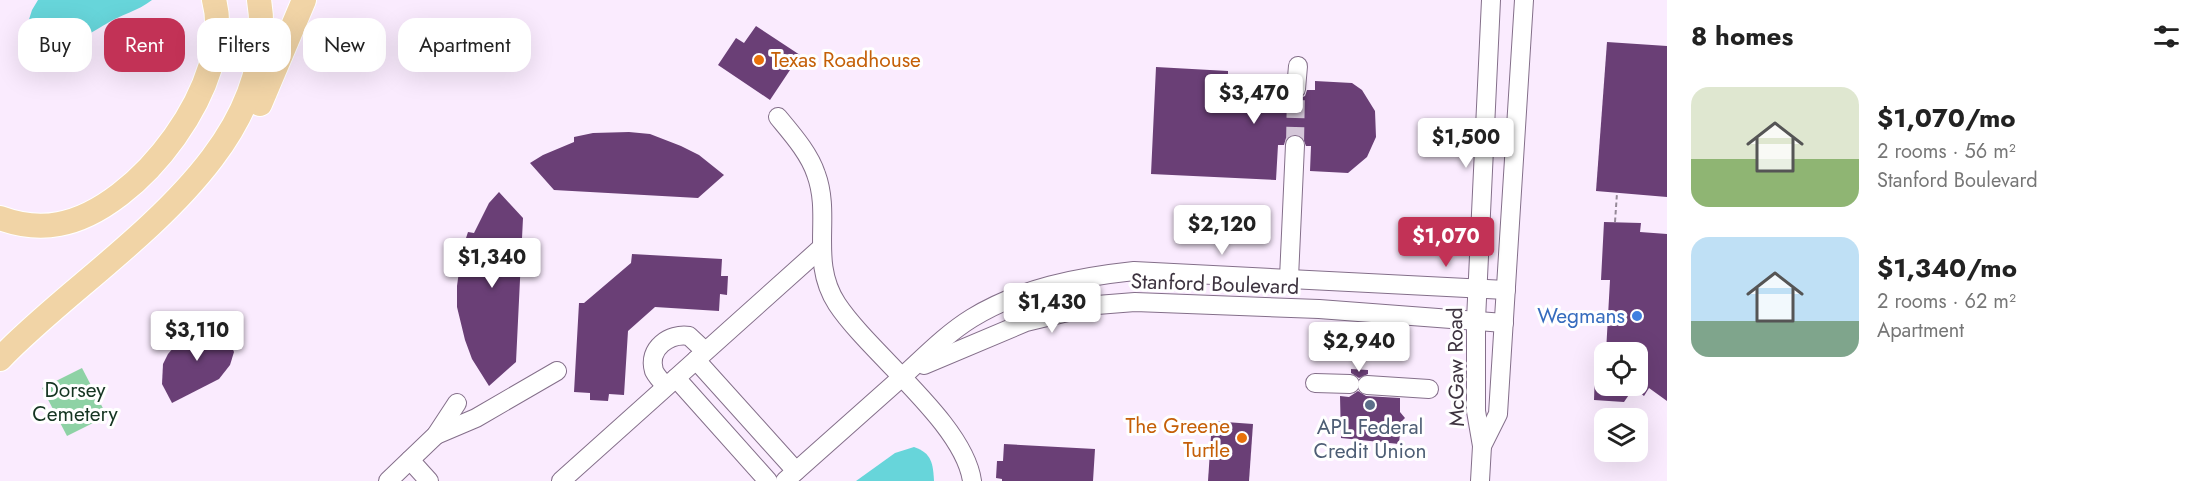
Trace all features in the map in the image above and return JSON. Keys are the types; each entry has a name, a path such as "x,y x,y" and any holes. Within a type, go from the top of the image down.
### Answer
{"main road":[{"path":"0,218 15,223 39,226 60,224 80,218 123,191 146,170 182,124 209,74 218,31 214,0"},
{"path":"0,359 117,255 196,178 232,128 255,74 261,44 262,20 259,0"},
{"path":"117,255 160,233 183,213 228,161 257,110 304,0"}],"street":[{"name":"McGaw Road","path":"1480,481 1482,446 1476,411 1476,320 1491,0"},
{"name":"McGaw Road","path":"1482,446 1498,414 1524,0"},
{"path":"1296,89 1299,66"},
{"path":"778,117 800,145 816,174 822,202 821,248 825,279 837,303 930,408 961,450 972,481"},
{"path":"1289,278 1295,145"},
{"path":"561,481 821,248"},
{"name":"Stanford Boulevard","path":"791,476 972,318 1018,295 1093,275 1134,271 1201,273 1506,290"},
{"path":"1199,303 1201,273"},
{"name":"Stanford Boulevard","path":"902,377 956,350 1026,322 1097,305 1135,302 1199,303 1504,322"},
{"path":"768,481 671,382 657,375 653,363 654,356 663,342 671,337 689,336 791,476"},
{"path":"436,435 476,418 557,372"},
{"path":"1315,383 1429,389"},
{"path":"388,481 436,435 457,403"},
{"path":"410,460 429,481"}],"path":[{"path":"1615,222 1617,193"}],"green space":[{"name":"Dorsey Cemetery","path":"82,368 107,416 67,436 42,388"}],"water":[{"path":"38,0 152,0 117,18 104,18 104,25 92,32 92,18 29,18"},
{"path":"914,447 928,456 933,469 934,481 856,481 895,453"}],"building":[{"name":"Texas Roadhouse","path":"756,26 800,55 770,100 718,65 736,38 744,43"},
{"path":"1607,42 1667,46 1667,197 1596,191"},
{"path":"1156,67 1228,71 1228,76 1281,78 1281,89 1285,89 1289,98 1296,100 1305,96 1307,90 1315,90 1315,81 1352,83 1362,90 1375,111 1376,137 1367,157 1348,173 1310,171 1311,146 1306,146 1302,136 1295,134 1286,138 1284,145 1278,145 1276,180 1151,174"},
{"path":"593,133 650,134 681,146 699,155 724,175 698,198 554,190 530,163 574,142 574,137"},
{"path":"499,192 523,218 516,362 489,386 472,359 465,340 457,307 457,286 462,250 468,232 474,233 489,203"},
{"name":"Wegmans","path":"1604,222 1641,223 1640,232 1667,234 1667,401 1649,388 1648,390 1648,342 1607,342 1610,280 1601,280"},
{"path":"632,254 722,259 721,276 728,276 727,295 720,294 719,311 655,307 628,331 624,395 609,394 608,401 590,400 590,393 574,392 579,303 584,303 631,263"},
{"path":"221,321 234,352 230,365 219,379 172,403 162,384 163,364 168,354 174,347"},
{"path":"1351,369 1368,370 1368,374 1359,378 1351,373"},
{"name":"APL Federal Credit Union","path":"1358,391 1366,396 1400,398 1400,412 1405,418 1401,422 1399,444 1341,438 1340,396 1349,397"},
{"path":"1594,396 1628,396 1624,402 1594,400"},
{"path":"1212,421 1253,424 1249,481 1208,481"},
{"path":"1004,444 1095,449 1093,481 1002,481 996,478 997,461 1003,461"}],"tunnel":[{"path":"1295,145 1296,89"}],"place":[{"name":"Texas Roadhouse","path":"759,60"},
{"name":"Wegmans","path":"1637,316"},
{"name":"APL Federal Credit Union","path":"1370,405"},
{"name":"The Greene Turtle","path":"1242,438"}]}
